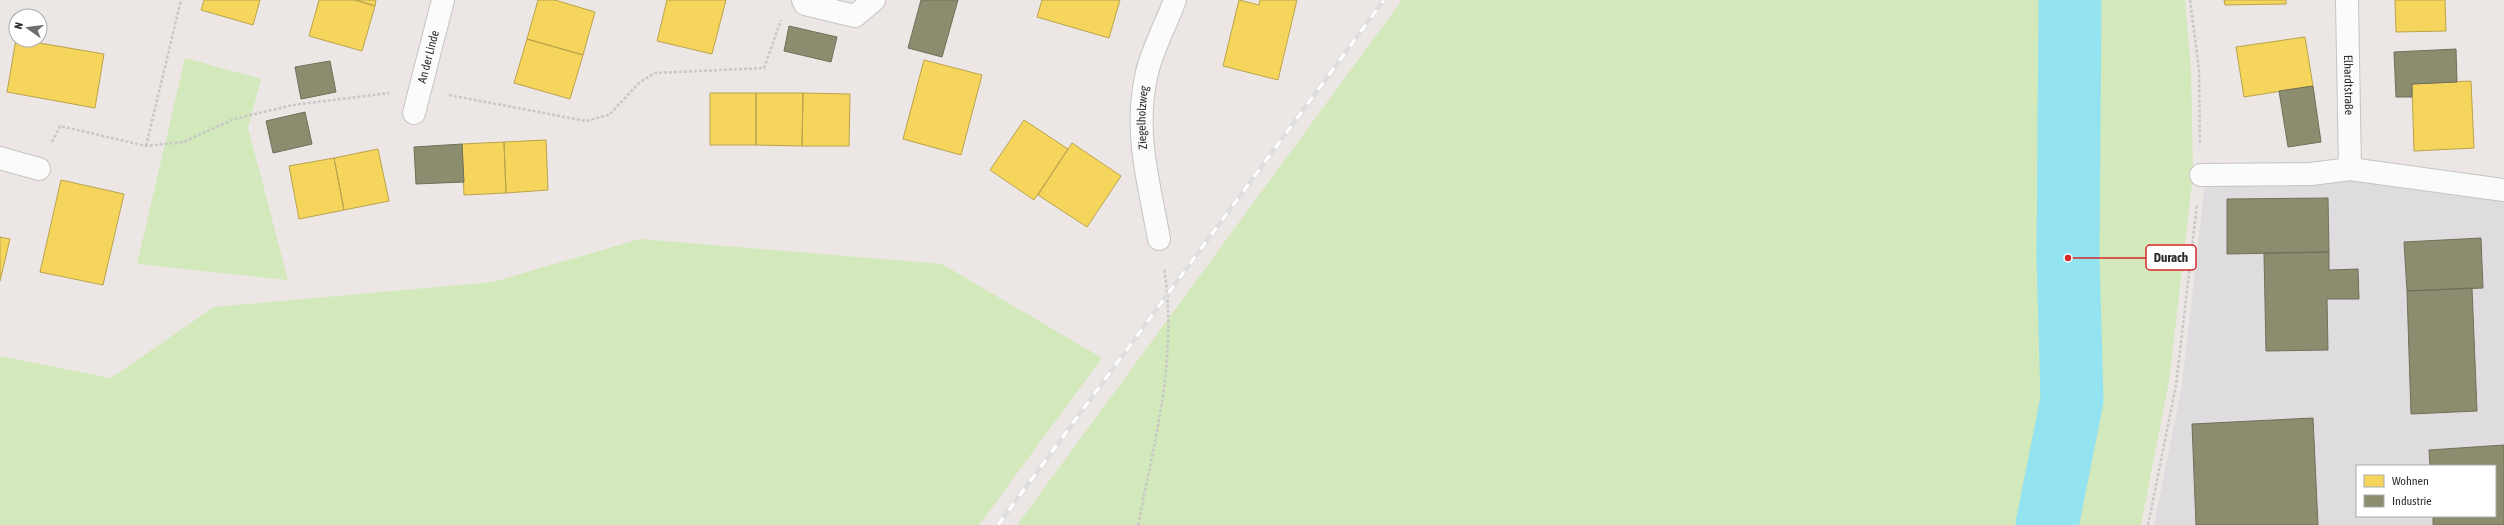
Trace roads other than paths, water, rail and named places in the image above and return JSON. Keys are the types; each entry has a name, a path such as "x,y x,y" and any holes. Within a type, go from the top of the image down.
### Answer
{"street":[{"name":"An der Linde","path":"414,113 443,0"},
{"path":"803,0 805,4 855,16 874,0"},
{"name":"Ziegelholzweg","path":"1159,239 1140,136 1141,112 1146,76 1174,0"},
{"name":"Elhardtstraße","path":"2347,0 2350,169"},
{"path":"0,158 39,170"},
{"path":"2201,176 2311,174 2350,169 2504,190"}],"waterway":[{"path":"2047,525 2072,400 2068,258 2070,0"}],"railway":[{"path":"998,525 1384,0"}],"place":[{"name":"Durach","path":"2068,258"}]}
